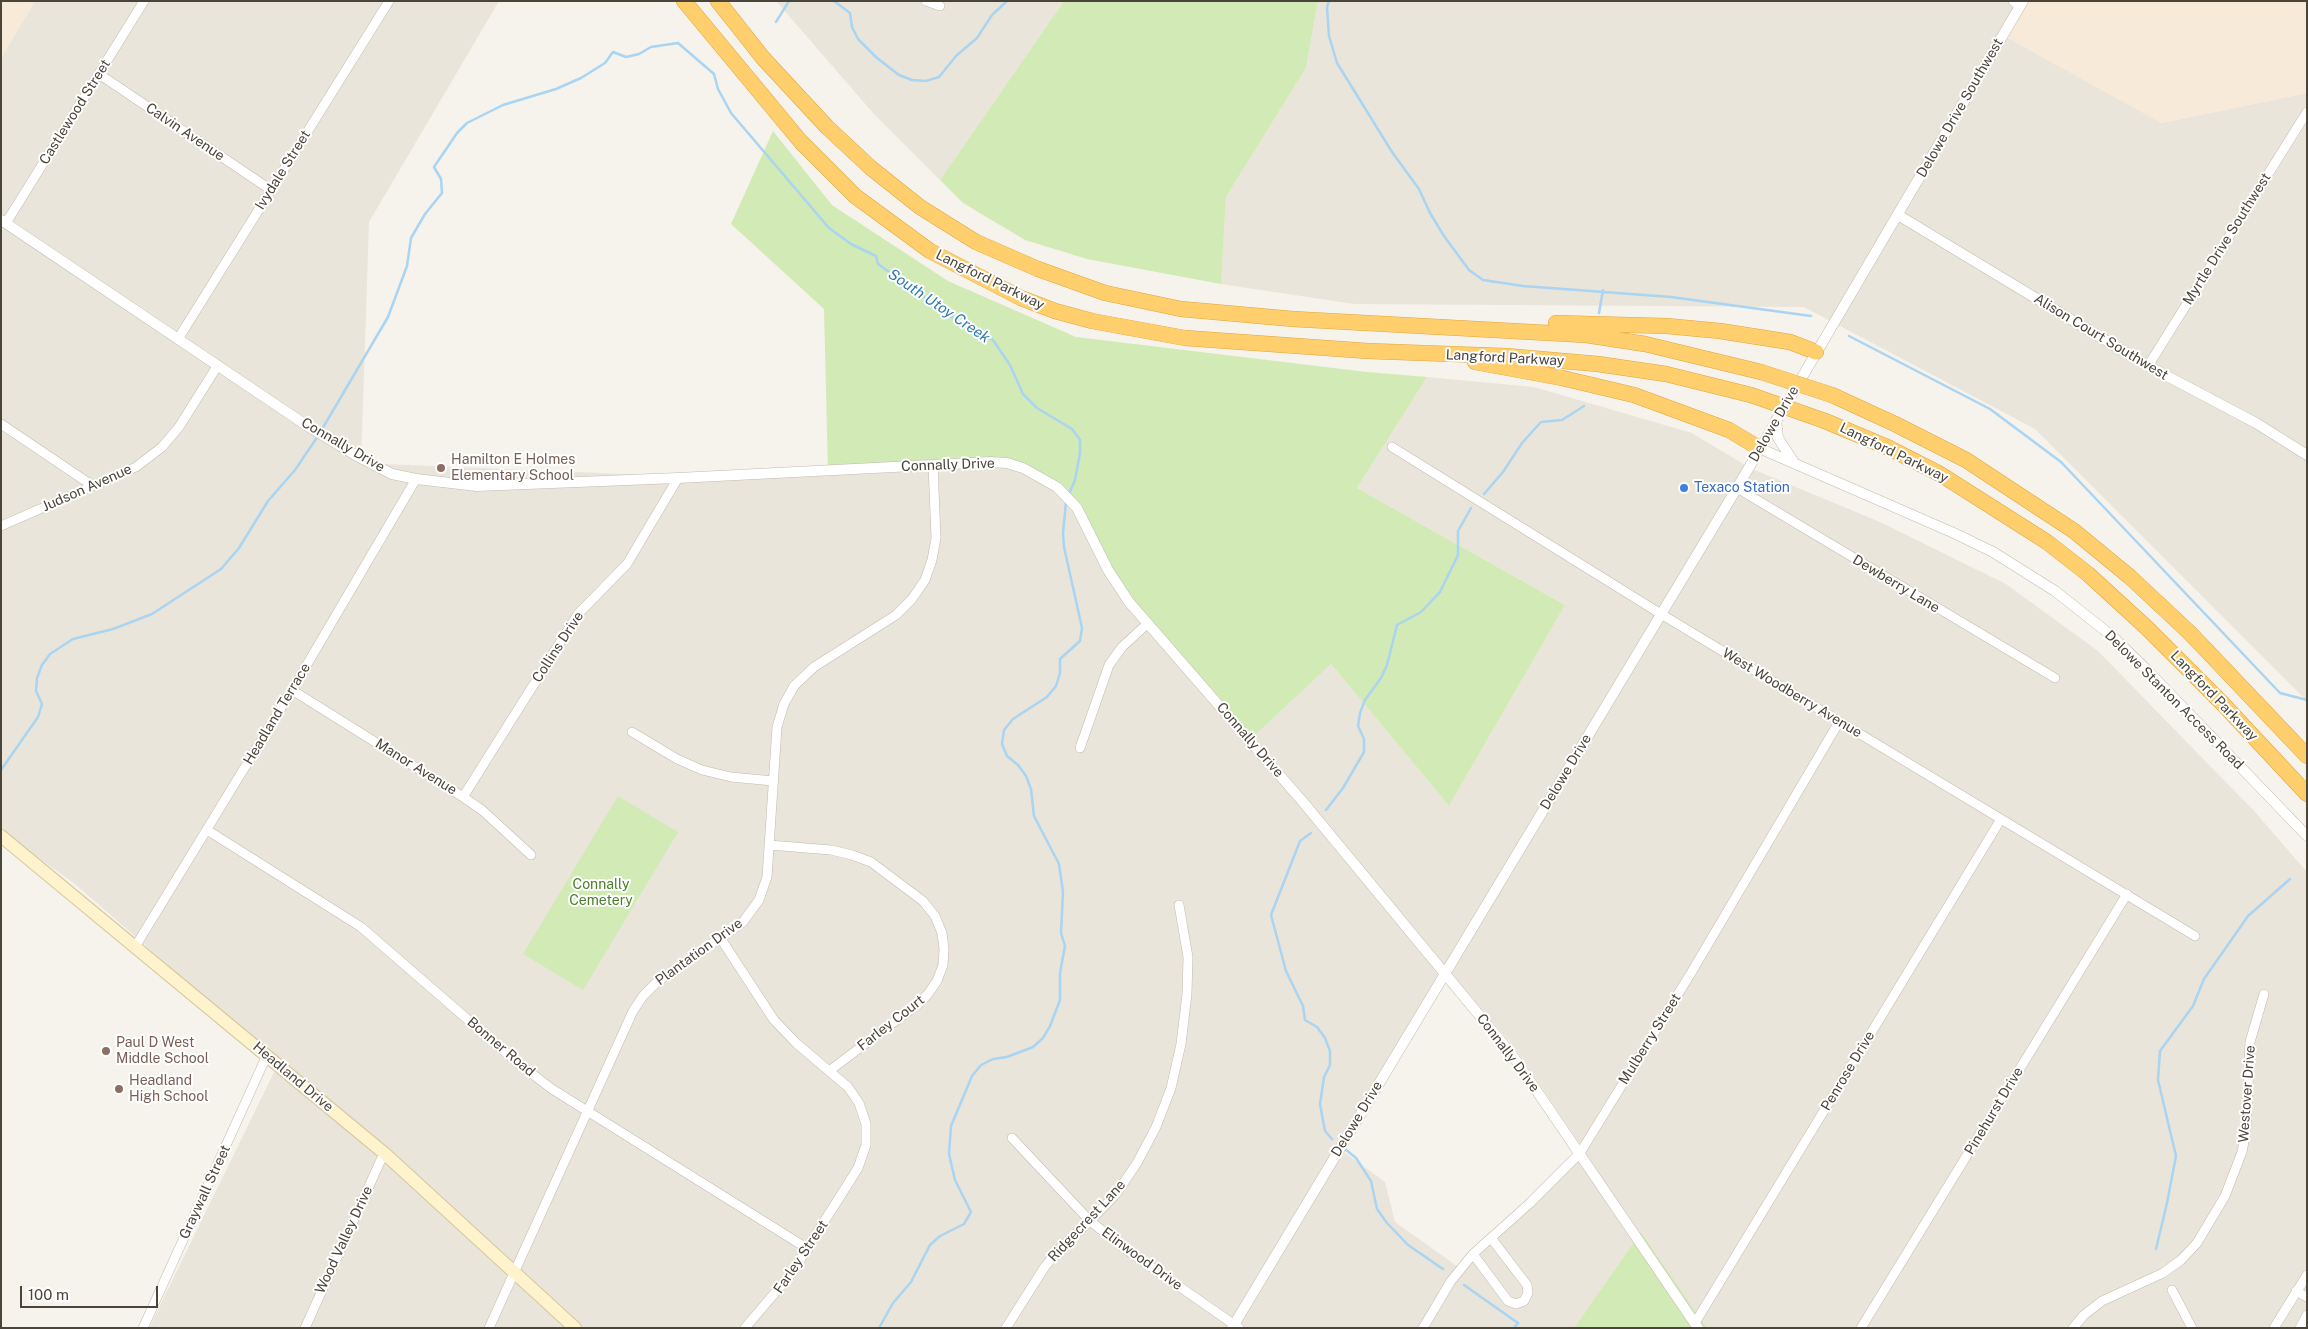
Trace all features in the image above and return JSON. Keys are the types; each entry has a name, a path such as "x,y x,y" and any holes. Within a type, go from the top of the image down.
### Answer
{"highway":[{"name":"Langford Parkway","path":"684,1 801,142 855,196 930,251 1021,298 1055,311 1092,321 1185,338 1427,354 1506,356 1666,374 1751,395 1825,421 1887,447 1940,474 2048,542 2088,574 2147,628 2223,704 2307,794"},
{"name":"Langford Parkway","path":"718,1 769,64 827,127 870,168 920,207 976,242 1020,262 1105,293 1181,310 1293,319 1469,327 1586,335 1645,344 1761,372 1832,395 1895,424 1966,460 2074,531 2130,577 2190,633 2307,756"},
{"path":"1469,327 1564,323 1667,326 1773,338 1802,345 1816,352"},
{"path":"1427,354 1562,378 1634,395 1729,430 1759,448"}],"main road":[{"name":"Headland Drive","path":"1,836 384,1153 575,1328"}],"street":[{"name":"Castlewood Street","path":"4,221 144,1"},
{"name":"Ivydale Street","path":"178,339 389,1"},
{"path":"926,1 940,6"},
{"name":"Delowe Drive Southwest","path":"1898,214 2018,3"},
{"name":"Calvin Avenue","path":"99,74 271,190"},
{"name":"Myrtle Drive Southwest","path":"2148,366 2307,112"},
{"name":"Delowe Drive","path":"1235,1327 1445,972 1737,488 1898,214"},
{"name":"Alison Court Southwest","path":"1898,214 2148,366 2256,423 2307,455"},
{"name":"Connally Drive","path":"4,221 218,366 357,456 392,474 416,479 477,486 991,462 1007,463 1023,468 1057,487 1077,508 1108,570 1147,624 1290,787 1513,1056 1696,1325"},
{"name":"Judson Avenue","path":"1,526 136,467 162,447 179,427 218,366"},
{"path":"1776,420 1778,438 1796,464"},
{"path":"1,424 93,486"},
{"name":"West Woodberry Avenue","path":"1392,447 1661,614 2195,936"},
{"name":"Delowe Stanton Access Road","path":"1759,448 1978,545 2055,591 2112,636 2145,668 2307,836"},
{"name":"Plantation Drive","path":"489,1328 633,1011 643,996 658,982 743,922 759,900 767,877 777,727 784,704 794,686 814,667 896,615 912,599 925,580 932,560 936,538 933,465"},
{"name":"Collins Drive","path":"463,797 578,614 627,564 678,478"},
{"name":"Headland Terrace","path":"135,947 292,690 416,479"},
{"name":"Dewberry Lane","path":"1737,488 2055,678"},
{"path":"1080,748 1109,665 1122,647 1147,624"},
{"name":"Manor Avenue","path":"292,690 482,810 531,855"},
{"name":"Mulberry Street","path":"1423,1328 1451,1281 1473,1254 1530,1203 1580,1153 1691,973 1840,722"},
{"path":"632,732 677,759 702,770 731,777 773,781"},
{"name":"Penrose Drive","path":"1696,1325 2001,819"},
{"name":"Bonner Road","path":"207,830 328,904 361,928 519,1064 587,1112 808,1249"},
{"name":"Farley Court","path":"769,845 831,850 870,862 923,901 935,916 942,933 944,950 942,965 937,981 928,994 918,1004 829,1071"},
{"name":"Pinehurst Drive","path":"1861,1328 2126,894"},
{"name":"Ridgecrest Lane","path":"1006,1328 1044,1268 1059,1249 1116,1194 1138,1163 1156,1127 1171,1088 1181,1044 1188,994 1188,957 1179,905"},
{"path":"720,940 774,1020 796,1043 829,1071"},
{"name":"Westover Drive","path":"2073,1328 2084,1315 2102,1301 2163,1273 2181,1260 2196,1243 2225,1196 2242,1152 2246,1131 2250,1042 2264,994"},
{"name":"Graywall Street","path":"143,1328 267,1055"},
{"name":"Farley Street","path":"745,1328 776,1295 808,1249 863,1156 866,1145 866,1124 859,1103 848,1088 829,1071"},
{"name":"Elinwood Drive","path":"1012,1138 1090,1221 1131,1253 1235,1327"},
{"name":"Wood Valley Drive","path":"304,1328 384,1153"},
{"path":"1473,1254 1508,1301 1516,1304 1524,1301 1528,1293 1527,1285 1491,1238"},
{"path":"2274,1328 2307,1275"},
{"path":"2172,1290 2192,1328"},
{"path":"2296,1291 2307,1297"},
{"path":"2300,1328 2307,1316"}],"shaded area":[{"path":"1,1 35,1 1,58"},
{"path":"35,1 499,1 369,222 361,463 744,479 1008,460 1064,486 1253,737 1331,664 1449,806 1565,605 1357,488 1427,377 1534,387 1692,433 1750,468 1880,522 2006,584 2098,651 2255,812 2307,872 2307,1328 1707,1328 1641,1232 1574,1328 149,1328 279,1062 75,884 1,831 1,58","holes":["1446,967 1515,1048 1584,1150 1461,1269 1395,1222 1385,1182 1337,1147"]},
{"path":"776,1 1064,1 940,180 873,113"},
{"path":"1318,1 2024,1 2161,123 2307,93 2307,701 2035,429 1804,307 1354,304 1221,284 1226,197 1306,68"},
{"path":"2024,1 2307,1 2307,93 2161,123 2002,35"}],"green space":[{"path":"1064,1 1318,1 1306,68 1226,197 1221,284 1087,259 1025,240 963,203 940,180"},
{"path":"773,131 832,205 948,281 1076,337 1367,372 1427,377 1357,488 1565,605 1449,806 1331,664 1252,738 1144,617 1098,548 1064,486 1007,460 828,473 824,309 731,224"},
{"name":"Connally Cemetery","path":"618,796 678,832 583,990 523,954"},
{"path":"1641,1232 1707,1328 1574,1328"}],"waterway":[{"name":"South Utoy Creek","path":"776,22 789,1"},
{"path":"834,1 850,13 852,27 858,39 877,58 899,75 912,80 926,81 939,77 956,56 977,38 992,15 1007,1"},
{"path":"1329,1 1327,7 1329,36 1337,63 1392,152 1419,189 1430,213 1444,236 1469,270 1483,280 1523,286 1671,297 1811,316"},
{"path":"321,431 388,317 407,266 411,238 425,214 442,193 441,179 434,167 457,133 467,123 503,105 556,89 581,78 605,63 613,52 626,57 639,54 651,47 678,43 714,74"},
{"name":"South Utoy Creek","path":"714,74 718,89 731,113 829,228 851,244 876,256 878,264 967,328 993,340 1010,365 1023,394 1037,408 1072,429 1080,440 1080,453 1075,480 1069,494"},
{"path":"1599,313 1603,290"},
{"path":"1849,336 1990,409 2061,462 2280,693 2307,700"},
{"path":"1484,494 1503,472 1522,443 1541,422 1562,420 1584,406"},
{"path":"1,770 38,717 42,704 36,691 37,678 42,665 50,654 73,639 113,629 152,614 221,569 239,548 268,501 295,470 318,436"},
{"name":"South Utoy Creek","path":"879,1328 893,1303 911,1282 930,1245 940,1236 964,1224 971,1212 955,1180 949,1154 951,1126 972,1076 981,1065 993,1059 1007,1057 1033,1047 1043,1038 1050,1026 1060,1000 1060,973 1065,946 1061,933 1063,892 1059,864 1034,816 1031,789 1026,776 1018,765 1007,756 1002,744 1004,730 1013,719 1047,697 1056,686 1060,673 1060,659 1080,641 1082,628 1064,547 1063,533 1066,502"},
{"path":"1326,810 1343,788 1364,752 1364,739 1358,726 1360,713 1365,700 1381,678 1387,665 1397,625 1421,612 1440,592 1458,555 1458,531 1471,508"},
{"path":"1311,833 1300,841 1271,915 1286,971 1303,1006 1305,1020 1317,1027 1325,1038 1330,1051 1330,1065 1324,1077 1320,1104 1325,1131 1332,1139"},
{"path":"2156,1249 2176,1156 2158,1080 2160,1051 2193,1006 2204,979 2248,916 2290,879"},
{"path":"1345,1149 1356,1158 1371,1181 1377,1209 1387,1223 1408,1245 1443,1269"},
{"path":"1464,1285 1518,1323 1514,1328"}],"place":[{"name":"Hamilton E Holmes Elementary School","path":"441,468"},
{"name":"Texaco Station","path":"1684,488"},
{"name":"Paul D West Middle School","path":"106,1051"},
{"name":"Headland High School","path":"119,1089"}]}
